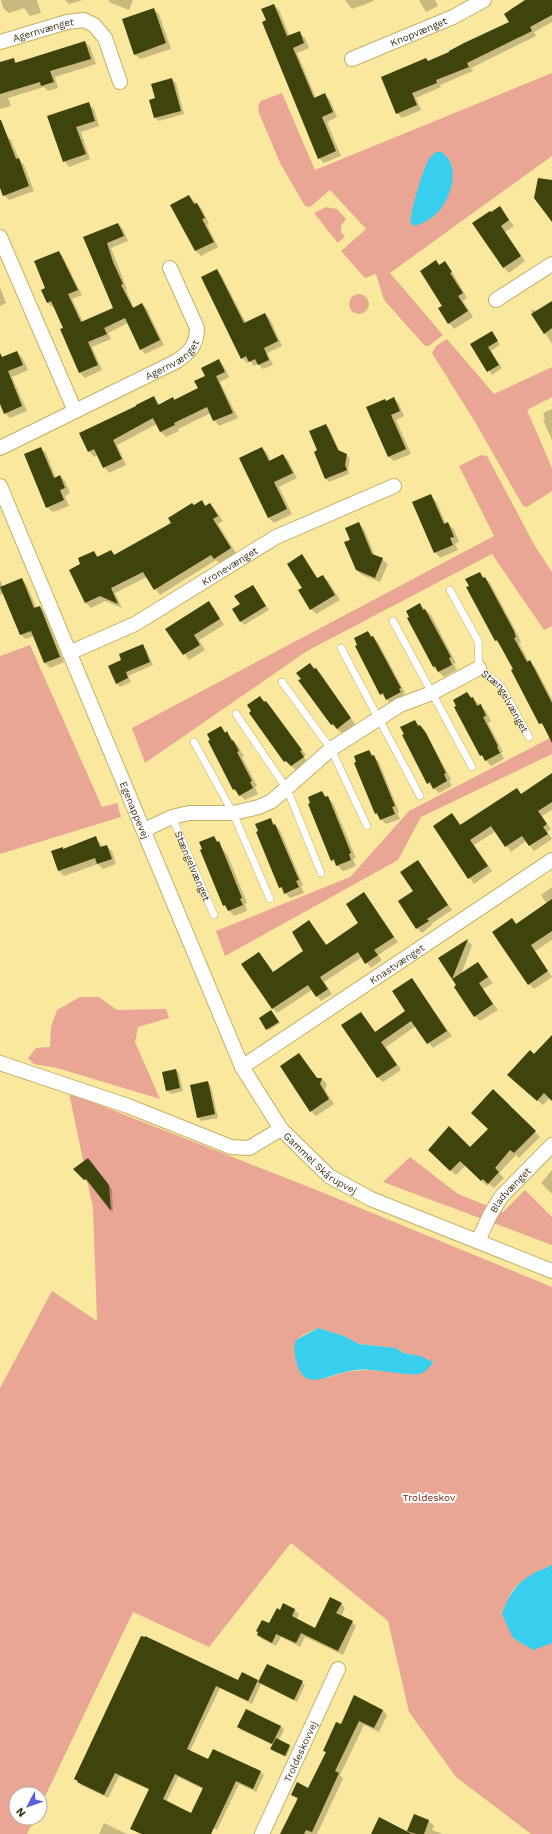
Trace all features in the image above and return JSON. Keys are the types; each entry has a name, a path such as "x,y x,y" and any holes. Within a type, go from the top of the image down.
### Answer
{"street":[{"name":"Knopvænget","path":"352,59 453,16 484,0"},
{"name":"Agernvænget","path":"0,42 67,22 84,20 94,24 105,38 120,82"},
{"path":"0,237 76,411"},
{"path":"496,300 552,264"},
{"name":"Agernvænget","path":"0,448 178,361 190,352 197,338 196,328 170,268"},
{"name":"Egenappevej","path":"0,486 242,1067 281,1129"},
{"name":"Kronevænget","path":"69,653 135,624 276,537 394,486"},
{"name":"Stængelvænget","path":"144,830 172,816 189,812 234,813 272,801 331,749 379,720 400,705 432,693 479,668"},
{"name":"Knastvænget","path":"242,1067 552,860"},
{"name":"Gammel Skårupvej","path":"0,1063 128,1106 231,1147 249,1148 281,1129 330,1176 371,1200 552,1271"},
{"name":"Bladvænget","path":"478,1241 490,1215 501,1198 552,1145"},
{"name":"Troldeskovvej","path":"262,1834 338,1669"}],"lane":[{"name":"Stængelvænget","path":"450,590 478,641 479,668 501,686 529,736"},
{"path":"394,621 472,767"},
{"path":"341,648 420,796"},
{"path":"282,682 331,749 367,826"},
{"path":"236,714 287,789 321,873"},
{"path":"194,742 234,813 270,899"},
{"name":"Stængelvænget","path":"172,816 214,914"}],"green space":[{"path":"552,73 552,156 390,273 443,335 429,346 425,346 384,300 376,274 365,278 341,251 366,229 330,190 310,207 305,206 280,163 259,113 258,106 261,101 282,93 315,170"},
{"path":"326,207 337,209 346,219 341,226 341,232 345,237 339,242 337,242 314,213"},
{"path":"355,294 363,294 369,300 369,308 363,314 355,314 349,308 349,300"},
{"path":"447,339 494,394 552,367 552,397 527,410 552,468 552,491 527,507 523,506 475,422 432,353 436,346"},
{"path":"481,455 487,456 535,546 552,572 552,626 544,630 492,554 307,651 145,763 132,728 494,536 459,466"},
{"path":"30,645 102,807 117,803 121,817 0,854 0,656"},
{"path":"552,737 552,754 421,817 398,860 225,956 216,931 350,877 409,811"},
{"path":"80,997 99,997 117,1010 166,1009 169,1018 138,1027 135,1042 160,1099 57,1068 34,1064 28,1058 36,1048 50,1047 51,1027 57,1010"},
{"name":"Troldeskov","path":"69,1093 319,1191 552,1287 552,1564 522,1581 515,1588 510,1595 508,1608 513,1638 532,1649 552,1643 552,1834 531,1834 456,1777 409,1712 388,1621 291,1543 209,1647 133,1612 48,1790 48,1786 8,1786 8,1826 31,1826 27,1834 0,1834 0,1388 52,1291 97,1321 93,1208","holes":["318,1328 344,1336 359,1344 396,1348 403,1353 420,1356 385,1371 365,1370 345,1372 327,1378 296,1340"]},
{"path":"410,1157 458,1194 503,1212 525,1190 552,1217 552,1245 383,1182"}],"water":[{"path":"436,152 441,152 447,157 451,164 453,172 451,189 444,205 439,211 428,220 415,226 411,224 411,220 417,192 427,164"},
{"path":"318,1328 344,1336 359,1344 396,1348 403,1353 420,1356 433,1362 427,1370 419,1374 361,1370 349,1371 317,1380 311,1380 301,1373 297,1364 295,1346 296,1340"},
{"path":"552,1564 552,1643 533,1650 513,1638 502,1614 511,1594 519,1584 531,1575"}],"building":[{"path":"525,0 552,0 552,15 530,27 532,31 467,63 469,67 436,80 437,83 412,93 417,105 396,114 381,77 426,58 428,61 449,52 464,43 509,22 504,14"},
{"path":"274,4 287,36 300,31 304,43 293,48 314,98 325,93 333,112 322,117 336,151 318,159 262,22 266,20 261,9"},
{"path":"154,8 166,43 134,55 122,19"},
{"path":"85,41 91,59 50,71 54,82 41,86 40,82 0,94 0,62 14,58 15,63"},
{"path":"172,78 181,111 154,118 149,100 155,98 151,84"},
{"path":"89,102 95,121 76,127 86,154 63,162 47,116"},
{"path":"0,120 16,159 19,158 29,186 3,196 0,188"},
{"path":"538,178 552,180 552,222 534,198"},
{"path":"189,195 194,204 197,203 205,218 202,219 214,242 195,251 170,205"},
{"path":"500,206 509,220 501,226 521,256 503,268 472,223"},
{"path":"118,223 124,236 107,243 113,262 123,284 121,285 133,308 142,303 160,340 140,350 125,318 104,328 107,334 88,342 98,365 79,373 60,329 63,328 51,301 47,303 41,290 45,288 34,261 59,251 78,290 68,294 81,322 113,308 83,237"},
{"path":"436,260 439,265 445,261 452,272 450,273 463,293 458,296 468,311 448,324 438,308 442,306 420,271"},
{"path":"217,269 244,323 265,313 278,341 264,348 269,360 258,365 255,359 249,362 246,356 241,359 201,277"},
{"path":"552,301 552,328 544,334 531,314"},
{"path":"492,331 498,341 488,347 499,365 487,372 470,344"},
{"path":"17,351 23,365 8,371 22,406 4,414 0,404 0,353 2,357"},
{"path":"219,359 225,372 216,376 233,413 213,421 207,407 174,423 175,425 160,432 153,418 113,440 122,459 103,468 94,449 88,452 79,433 154,396 158,405 173,397 174,400 198,388 194,381 205,376 201,368"},
{"path":"394,397 400,411 391,415 406,449 388,457 366,407"},
{"path":"326,424 338,450 347,454 345,465 347,470 325,479 314,452 317,450 309,431"},
{"path":"41,447 54,478 60,475 65,488 60,490 64,500 46,508 24,454"},
{"path":"262,447 269,461 283,454 293,473 274,482 287,509 268,518 239,458"},
{"path":"431,494 444,524 448,522 454,537 450,538 453,545 434,553 412,502"},
{"path":"202,500 205,506 210,503 218,516 213,519 231,548 214,559 211,555 154,590 143,572 111,588 118,604 100,596 85,603 69,570 80,564 78,558 94,551 97,557 111,550 114,555 171,523 168,518 192,503 194,505"},
{"path":"359,522 372,554 383,558 375,578 356,570 344,542 350,540 345,528"},
{"path":"302,554 317,578 323,575 335,595 310,610 298,590 302,588 287,564"},
{"path":"480,572 483,578 485,577 514,631 516,637 514,638 527,662 530,660 552,703 552,743 542,723 539,724 511,670 513,669 497,640 495,641 466,587 469,586 465,579"},
{"path":"22,578 34,608 40,606 60,657 44,663 31,631 20,635 0,587"},
{"path":"253,585 266,606 240,622 232,609 240,604 234,596"},
{"path":"209,601 220,619 194,635 200,645 183,655 165,629"},
{"path":"420,603 423,610 425,609 451,657 449,658 452,665 438,672 435,666 433,667 407,618 409,617 406,611"},
{"path":"368,631 371,637 373,636 401,688 399,689 401,692 386,700 383,693 380,695 355,646 357,645 354,638"},
{"path":"143,644 150,662 126,672 128,678 116,684 108,666 121,660 119,654"},
{"path":"310,663 314,669 316,668 351,718 337,729 333,724 331,725 298,680 301,679 296,673"},
{"path":"467,692 471,698 473,697 477,706 481,704 486,716 483,717 500,753 485,761 482,755 480,756 454,707 456,706 453,700"},
{"path":"260,696 264,702 266,701 302,750 300,751 304,757 291,766 286,761 284,762 249,713 251,711 247,705"},
{"path":"415,720 418,726 420,725 426,733 446,773 444,774 447,781 433,789 430,782 427,784 402,735 404,734 400,727"},
{"path":"221,726 225,733 227,731 232,741 233,740 239,751 237,752 252,781 250,782 253,788 239,796 235,789 233,790 208,741 210,740 207,734"},
{"path":"369,750 372,756 374,755 395,806 392,807 395,814 380,820 377,813 375,814 354,763 356,762 354,756"},
{"path":"552,773 552,802 538,811 547,824 543,827 548,834 529,846 522,836 505,847 491,826 470,840 488,866 468,879 433,826 452,813 460,825 517,788 521,794"},
{"path":"322,791 325,797 328,796 351,853 349,854 351,860 336,866 334,859 331,861 308,804 310,803 308,797"},
{"path":"271,818 299,880 296,881 299,887 284,894 282,887 279,888 256,832 258,831 255,824"},
{"path":"96,836 100,847 107,845 112,859 97,864 95,858 58,871 51,851 63,847 63,849"},
{"path":"214,836 217,842 219,841 242,898 240,899 243,905 228,911 225,905 223,906 200,850 202,849 199,842"},
{"path":"418,860 448,905 427,919 429,921 416,929 398,901 413,891 400,872"},
{"path":"364,892 394,937 374,950 378,955 365,964 358,952 320,977 328,989 316,997 308,985 272,1009 241,964 259,952 273,972 303,951 292,932 309,920 326,945 358,923 346,904"},
{"path":"552,899 552,931 531,945 548,971 528,985 492,932 512,918 516,924"},
{"path":"468,939 452,979 438,958"},
{"path":"478,962 488,977 479,983 493,1004 474,1017 454,987 456,985 452,979"},
{"path":"412,978 447,1031 427,1044 411,1021 381,1042 397,1065 377,1078 341,1025 361,1012 375,1032 405,1011 392,991"},
{"path":"271,1010 279,1022 266,1030 259,1018"},
{"path":"552,1035 552,1101 544,1093 537,1101 507,1075 530,1050 534,1054"},
{"path":"299,1053 317,1078 322,1078 320,1084 329,1099 310,1112 280,1066"},
{"path":"176,1069 180,1088 166,1091 162,1072"},
{"path":"208,1081 215,1114 197,1118 190,1085"},
{"path":"493,1089 536,1131 514,1153 510,1150 495,1168 499,1172 488,1184 483,1179 481,1181 460,1161 450,1171 428,1150 449,1126 470,1147 488,1129 471,1113"},
{"path":"88,1158 109,1185 111,1211 86,1179 84,1180 73,1169"},
{"path":"330,1597 342,1603 336,1613 353,1621 338,1651 301,1633 296,1643 276,1634 272,1643 257,1635 258,1632 256,1631 262,1620 269,1623 277,1608 280,1610 283,1603 295,1609 292,1616 315,1628"},
{"path":"141,1636 145,1636 238,1680 242,1672 258,1680 248,1701 216,1686 187,1749 208,1759 213,1749 261,1771 253,1789 236,1781 211,1834 142,1834 130,1829 149,1789 115,1773 104,1795 77,1782 78,1781 74,1779","holes":["175,1774 203,1788 191,1813 163,1799"]},
{"path":"267,1664 303,1681 294,1700 258,1682"},
{"path":"354,1695 383,1710 374,1728 359,1721 335,1771 339,1773 312,1832 306,1830 304,1834 280,1834 298,1798 291,1795 297,1782 308,1788 326,1752 323,1751 336,1722 341,1724"},
{"path":"246,1709 281,1726 272,1744 237,1727"},
{"path":"276,1738 290,1745 285,1756 270,1749"},
{"path":"414,1814 429,1820 424,1834 416,1834 407,1831"},
{"path":"379,1817 412,1834 371,1834"}]}
